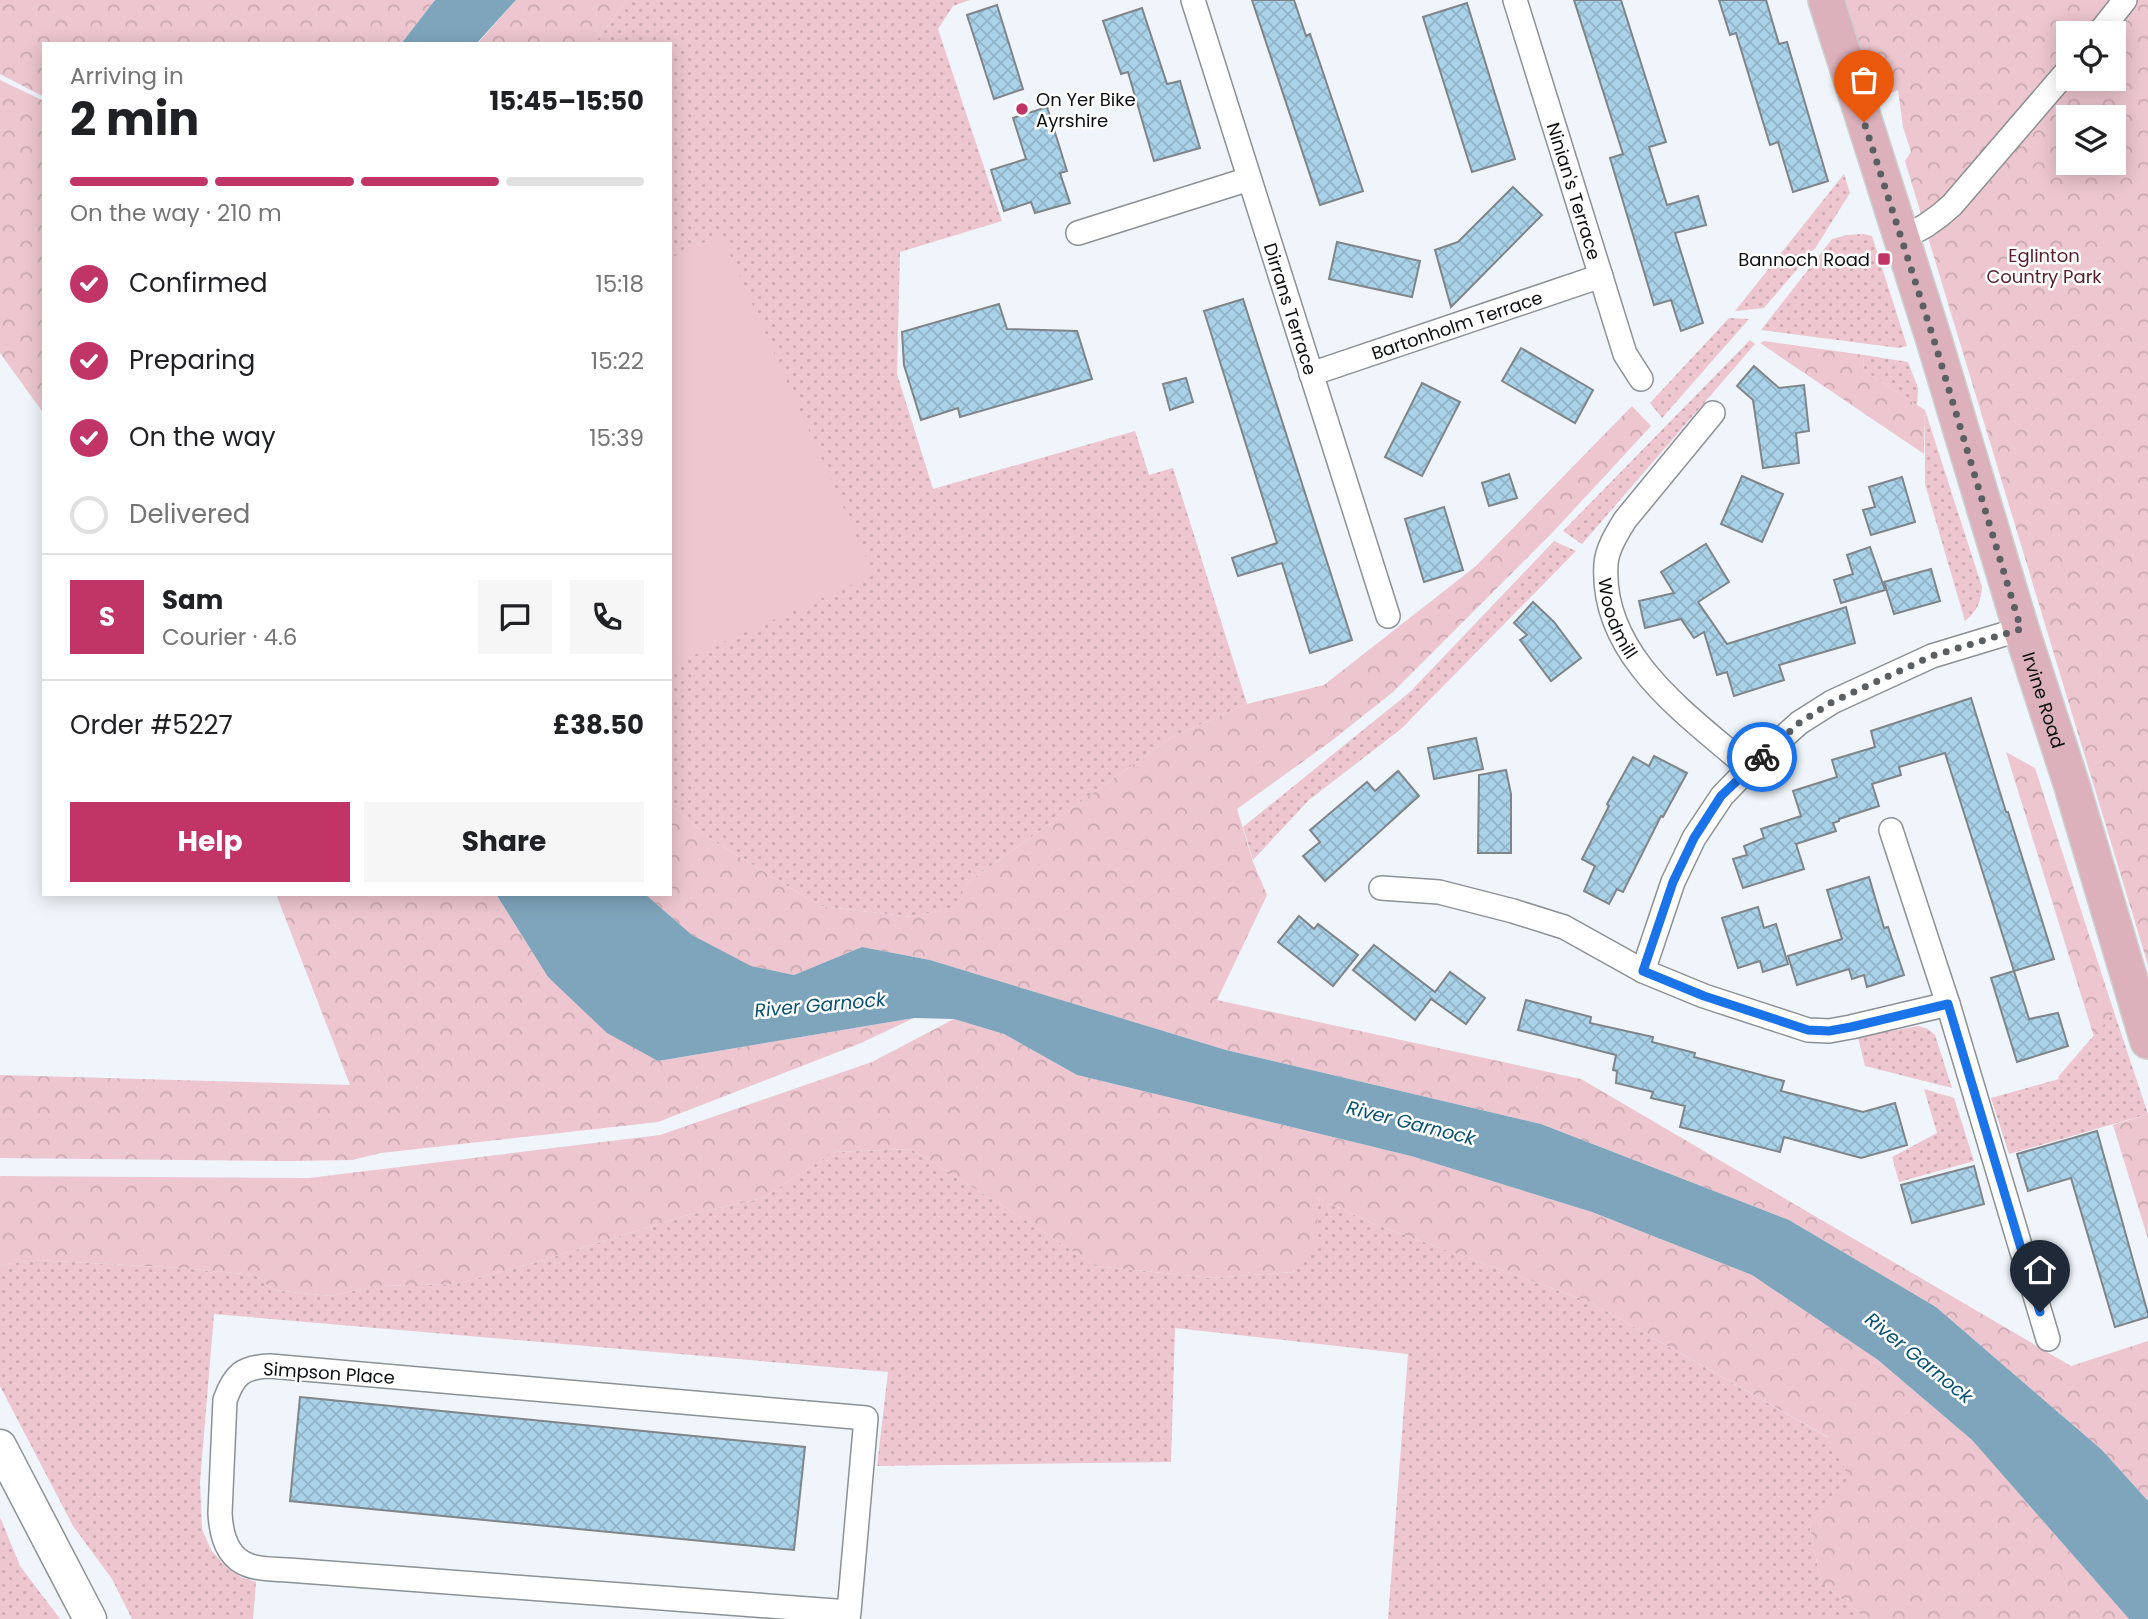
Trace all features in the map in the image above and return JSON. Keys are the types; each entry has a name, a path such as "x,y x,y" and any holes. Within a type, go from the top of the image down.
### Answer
{"main road":[{"name":"Irvine Road","path":"1826,0 2072,786 2148,1041"},
{"path":"0,1446 90,1619"}],"street":[{"name":"Dirrans Terrace","path":"1193,0 1388,616"},
{"name":"Ninian's Terrace","path":"1515,0 1625,354 1641,379"},
{"path":"2108,21 2125,0"},
{"path":"1902,238 1937,219 1952,205 2056,84"},
{"path":"1078,233 1250,179"},
{"name":"Bartonholm Terrace","path":"1311,374 1601,276"},
{"name":"Woodmill","path":"1713,413 1625,520 1606,563 1607,586 1610,606 1619,631 1651,682 1749,768"},
{"path":"1643,971 1673,882 1694,838 1721,796 1749,768 1799,723 1832,702 1932,656 2021,629"},
{"path":"1891,830 1948,1004 2048,1339"},
{"path":"1381,888 1438,892 1513,911 1564,928 1643,971 1704,996 1808,1030 1829,1031 1851,1027 1948,1004"},
{"name":"Simpson Place","path":"270,1366 866,1418 848,1615 248,1566 236,1558 226,1545 221,1529 225,1400 231,1383 241,1373 256,1367 270,1366"}],"green space":[{"path":"0,0 435,0 403,42 42,42 42,96 0,74"},
{"path":"516,0 627,0 596,42 479,42"},
{"path":"627,0 970,0 953,6 938,29 1002,221 900,252 897,374 933,489 1135,431 1149,475 1173,468 1247,704 1172,737 968,882 956,907 912,917 820,906 709,838 672,806 672,42 596,42"},
{"name":"Eglinton Country Park","path":"1845,0 2148,0 2148,965 1905,161 1911,152 1903,127 1898,90 1876,100"},
{"path":"0,80 42,100 42,411 0,353"},
{"path":"1844,174 1850,193 1816,247 1764,308 1735,311"},
{"path":"1864,234 1872,236 1907,346 1899,348 1761,330 1832,239"},
{"path":"721,235 874,575 672,665 672,257"},
{"path":"1729,318 1749,319 1662,418 1650,403"},
{"path":"1750,340 1755,344 1582,544 1563,531"},
{"path":"1764,341 1864,355 1863,370 1925,410 1924,454 1760,343"},
{"path":"1864,355 1908,362 1918,388 1917,405 1863,370"},
{"path":"1632,406 1651,426 1552,533 1393,692 1330,742 1237,809 1253,862 1267,895 1217,1000 1581,1079 2071,1366 2148,1341 2148,1501 2102,1450 1936,1307 1789,1220 1541,1124 1226,1050 930,960 862,947 794,975 750,966 692,935 647,896 672,896 672,806 709,838 820,906 912,917 955,907 968,882 1172,737 1247,704 1324,685 1476,566"},
{"path":"1925,410 1982,587 1978,606 1965,621 1925,484"},
{"path":"1554,541 1576,551 1401,729 1309,800 1253,860 1243,827 1410,692"},
{"path":"2006,752 2035,768 2114,1012 2094,1037"},
{"path":"277,896 497,896 548,977 658,1061 914,1018 861,1043 658,1122 381,1153 352,1160 0,1158 0,1075 350,1085"},
{"path":"2114,1012 2148,1114 2009,1154 1991,1098 2059,1079"},
{"path":"954,1019 1004,1034 1077,1075 1411,1156 1592,1212 1752,1275 1878,1360 1972,1440 2129,1619 1867,1619 1821,1582 1809,1524 1852,1483 1828,1437 1590,1302 1374,1224 1316,1197 1319,1246 1293,1272 1212,1278 1095,1266 911,1149 834,1152 763,1198 684,1216 456,1284 376,1286 330,1296 273,1290 255,1275 181,1268 36,1260 0,1265 0,1176 309,1178 660,1135 872,1062"},
{"path":"1918,1026 1935,1035 1952,1088 1865,1066 1858,1037"},
{"path":"1924,1089 1954,1098 1974,1161 1899,1182 1892,1157 1937,1133"},
{"path":"2148,1114 2148,1239 2113,1125"},
{"path":"911,1149 1095,1266 1212,1278 1294,1272 1316,1197 1374,1224 1590,1302 1829,1438 1853,1483 1809,1524 1821,1582 1867,1619 1388,1619 1408,1354 1175,1328 1171,1462 877,1466 888,1372 214,1314 200,1482 202,1529 211,1550 226,1567 241,1577 256,1582 253,1619 132,1619 112,1579 73,1526 0,1386 0,1265 35,1260 181,1268 255,1275 273,1290 330,1296 376,1286 456,1284 684,1216 763,1198 834,1152"},
{"path":"0,1517 20,1566 60,1619 0,1619"}],"water":[{"path":"435,0 516,0 478,42 403,42"},
{"name":"River Garnock","path":"497,896 647,896 692,935 751,966 794,975 862,947 930,960 1226,1050 1541,1124 1789,1220 1936,1307 2102,1450 2148,1501 2148,1619 2129,1619 1972,1440 1878,1360 1752,1275 1592,1212 1411,1156 1077,1075 1004,1034 954,1019 914,1018 658,1061 607,1033 548,977"}],"building":[{"path":"1252,0 1294,0 1306,36 1310,34 1363,191 1320,205"},
{"path":"1574,0 1621,0 1666,142 1649,147 1667,205 1698,196 1706,225 1675,233 1703,323 1681,331 1671,300 1654,305 1610,158 1623,154"},
{"path":"1719,0 1766,0 1779,44 1787,42 1828,181 1793,192 1778,142 1770,145 1736,33 1730,35"},
{"path":"1467,3 1515,159 1472,172 1423,17"},
{"path":"997,5 1023,89 994,99 967,15"},
{"path":"1142,8 1167,84 1180,81 1200,148 1154,161 1128,72 1121,74 1103,21"},
{"name":"On Yer Bike Ayrshire","path":"1047,107 1067,171 1060,173 1070,203 1035,213 1031,202 1004,211 991,170 1026,159 1013,118"},
{"path":"1513,187 1542,215 1451,307 1435,250 1458,242"},
{"path":"1337,242 1420,261 1412,297 1329,279"},
{"path":"1243,299 1352,640 1310,653 1282,563 1238,576 1232,558 1277,543 1204,311"},
{"path":"999,304 1007,329 1077,331 1092,379 960,417 958,408 921,420 904,365 902,332"},
{"path":"1521,348 1593,390 1575,423 1502,381"},
{"path":"1754,366 1779,388 1804,385 1809,431 1796,433 1799,463 1763,468 1753,400 1737,386"},
{"path":"1186,378 1193,402 1170,410 1163,384"},
{"path":"1422,383 1460,402 1422,476 1385,457"},
{"path":"1509,474 1517,498 1489,506 1482,483"},
{"path":"1742,476 1783,494 1762,542 1721,524"},
{"path":"1902,477 1915,522 1871,535 1863,510 1875,507 1869,487"},
{"path":"1444,507 1463,570 1424,582 1405,519"},
{"path":"1706,544 1729,582 1698,602 1727,644 1846,607 1855,643 1779,665 1784,680 1734,696 1727,672 1717,675 1704,632 1694,638 1681,619 1645,628 1639,601 1674,593 1661,572"},
{"path":"1870,547 1885,590 1841,603 1834,580 1853,574 1847,555"},
{"path":"1931,569 1940,601 1894,614 1884,582"},
{"path":"1533,602 1554,622 1581,658 1551,681 1520,640 1527,635 1514,623"},
{"path":"1971,698 2054,959 2014,971 1945,753 1899,767 1901,775 1872,784 1879,806 1839,819 1833,823 1836,831 1796,844 1804,869 1743,888 1733,859 1747,855 1744,846 1764,838 1761,829 1801,816 1793,791 1837,777 1832,760 1875,747 1871,731"},
{"path":"1476,738 1483,769 1434,779 1428,748"},
{"path":"1654,756 1687,773 1663,817 1661,816 1623,892 1617,889 1609,904 1584,891 1595,866 1582,859 1609,806 1607,804 1633,757 1649,766"},
{"path":"1506,770 1511,794 1511,853 1478,853 1479,775"},
{"path":"1398,771 1419,796 1325,881 1303,856 1320,842 1310,830 1367,782 1375,791"},
{"path":"1869,877 1884,928 1888,927 1904,975 1867,987 1864,975 1852,979 1849,969 1797,985 1788,956 1842,939 1827,890"},
{"path":"1758,907 1764,928 1776,924 1788,964 1763,972 1760,961 1738,968 1722,918"},
{"path":"1299,916 1314,929 1318,924 1358,955 1333,986 1278,942"},
{"path":"1374,945 1435,992 1450,972 1485,998 1466,1024 1431,999 1415,1020 1353,970"},
{"path":"2014,971 2029,1019 2058,1013 2068,1046 2017,1062 1991,978"},
{"path":"1526,1000 1591,1017 1590,1023 1653,1037 1652,1042 1695,1053 1694,1057 1784,1081 1781,1091 1863,1112 1895,1103 1907,1145 1861,1158 1784,1137 1780,1152 1680,1127 1685,1106 1651,1098 1653,1092 1616,1083 1617,1071 1613,1070 1616,1055 1518,1030"},
{"path":"2097,1131 2148,1314 2148,1317 2115,1327 2071,1178 2028,1191 2017,1154"},
{"path":"1974,1166 1984,1204 1912,1223 1901,1185"},
{"path":"300,1397 805,1447 794,1550 290,1501"}],"way so far":[{"path":"1762,757 1799,723 1832,702 1932,656 2021,629 1934,340 1864,122"}],"place":[{"name":"On Yer Bike Ayrshire","path":"1022,109"},
{"name":"Bannoch Road","path":"1884,259"}],"route":[{"path":"1762,757 1721,796 1694,838 1673,882 1643,971 1704,996 1808,1030 1829,1031 1851,1027 1948,1004 2040,1312"}]}
